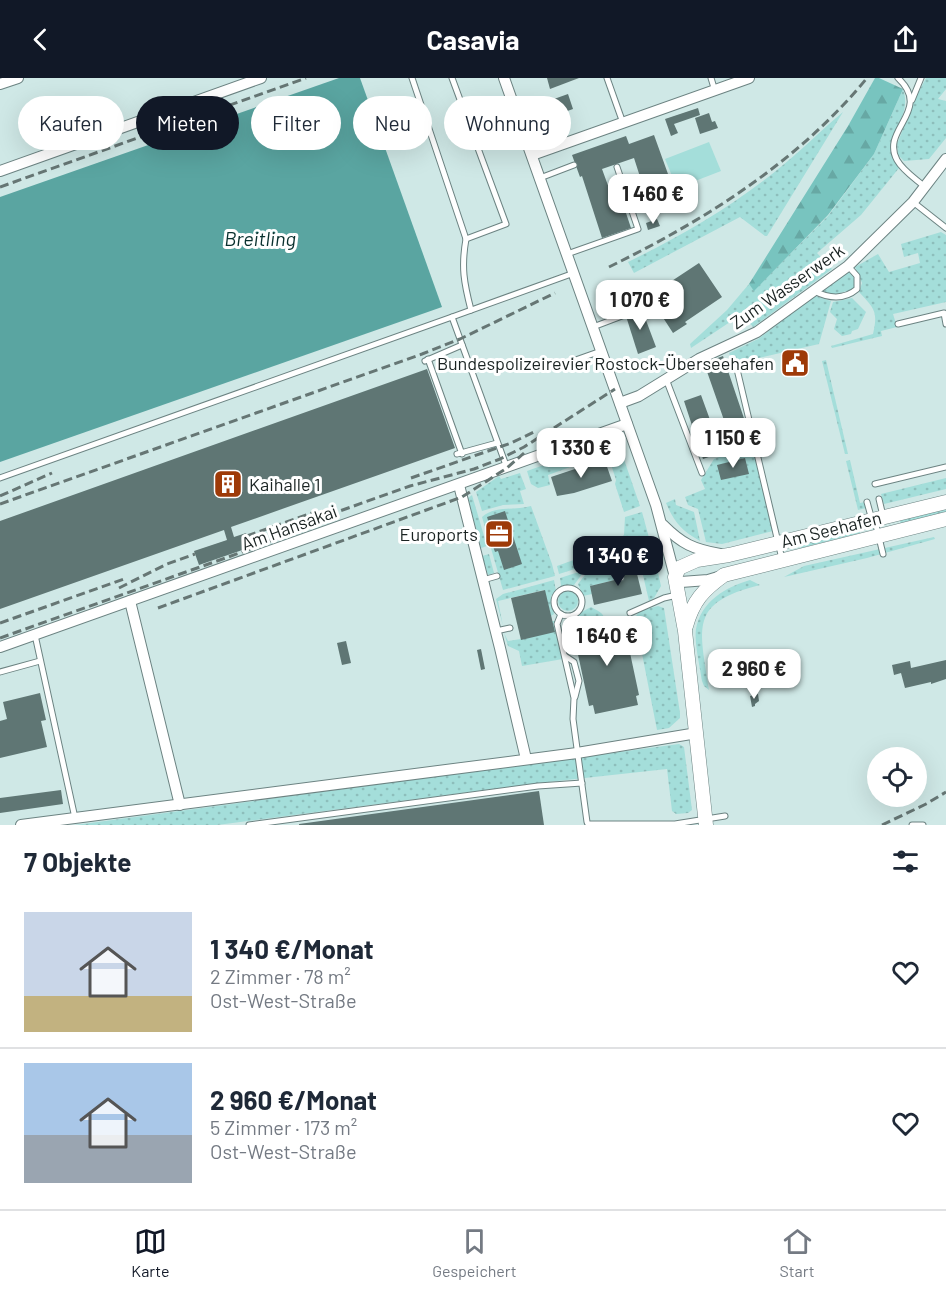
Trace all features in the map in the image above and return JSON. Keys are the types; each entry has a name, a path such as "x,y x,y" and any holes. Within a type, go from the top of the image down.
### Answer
{"street":[{"path":"0,84 18,78"},
{"path":"0,171 261,78"},
{"path":"504,78 663,525 685,631 706,822"},
{"path":"532,155 749,78"},
{"name":"Zum Wasserwerk","path":"620,403 639,396 699,359 757,332 849,266 913,202 946,159"},
{"name":"Am Hansakai","path":"0,647 627,424"},
{"path":"459,484 526,759"},
{"name":"Am Seehafen","path":"946,502 729,555 697,560 679,568 675,577 681,582 690,582 724,575 946,519"},
{"name":"Am Seehafen","path":"663,525 678,540 693,548 729,555"},
{"name":"Am Seehafen","path":"685,631 691,608 710,585 724,575"},
{"path":"130,601 180,805"},
{"path":"21,825 578,753 698,733"}],"lane":[{"path":"412,78 466,239 462,261 463,280 471,310"},
{"path":"452,78 506,224 466,239"},
{"path":"607,78 623,123"},
{"path":"711,78 715,91"},
{"path":"898,78 908,87 911,101"},
{"path":"921,78 893,145 898,162 925,187"},
{"path":"540,178 574,165"},
{"path":"567,254 638,229 617,167"},
{"path":"913,202 946,228"},
{"path":"814,291 829,297 854,292 857,289 857,276 849,266"},
{"path":"0,478 574,273"},
{"path":"898,324 944,313 946,324"},
{"path":"593,327 622,316"},
{"path":"452,317 507,468"},
{"path":"462,345 426,360 460,454 497,443"},
{"path":"567,363 602,351"},
{"path":"736,365 782,560"},
{"path":"666,379 702,473"},
{"path":"875,484 946,467"},
{"path":"879,499 878,536 883,554"},
{"path":"867,501 877,519"},
{"path":"621,578 616,557 668,547"},
{"path":"483,580 497,576"},
{"path":"565,588 575,590 582,601 579,610 569,616 561,614 555,608 555,596 565,588"},
{"path":"630,613 664,598 679,595"},
{"path":"561,614 557,624 565,656 574,662 579,681 574,698 573,719 588,824 675,824 706,822 725,816"},
{"path":"496,631 510,628"},
{"path":"34,635 75,818"},
{"path":"0,672 40,661"},
{"path":"249,825 538,786 582,783"},
{"path":"912,825 923,825"}],"shaded area":[{"path":"926,78 946,78 946,89 938,99 946,101 946,138 929,159 904,161 898,155 897,144"},
{"path":"903,89 905,108 891,147 892,157 899,168 861,215 817,253 832,269 753,327 742,314 691,348 690,344 727,310 749,284 754,290 828,216 874,154"},
{"path":"843,112 767,236 740,217 634,273 628,262 724,209 760,184"},
{"path":"709,142 721,171 677,188 665,159"},
{"path":"941,232 946,235 946,302 893,314 897,327 881,331 882,336 832,348 831,346 873,334 874,311 859,292 862,283 855,267 878,254 889,272 920,263 918,253 904,257 901,244"},
{"path":"848,271 855,279 854,289 833,295 823,291"},
{"path":"815,296 831,301 819,344 733,364 729,353 758,339"},
{"path":"852,298 866,312 858,329 842,336 834,329 837,319 830,312 833,302"},
{"path":"826,360 848,454 845,454 822,361"},
{"path":"615,440 618,442 640,506 624,512 609,458 587,461 548,475 550,485 538,488 531,484 527,471"},
{"path":"752,442 773,531 722,544 706,542 698,509 688,505 685,497 705,489 701,480 714,459"},
{"path":"850,460 860,503 865,502 866,508 858,510 846,461"},
{"path":"520,473 526,489 520,491 524,504 503,505 482,511 476,492 499,476 501,479"},
{"path":"946,478 946,489 884,504 881,494"},
{"path":"472,495 487,546 481,548 468,498"},
{"path":"675,499 676,505 694,512 700,541 683,530 672,516 666,503"},
{"path":"531,506 555,576 503,590 482,517 493,511"},
{"path":"946,506 946,512 901,524 899,519"},
{"path":"642,512 651,545 649,549 619,556 615,548 619,543 618,540 624,535 625,517"},
{"path":"859,528 860,533 801,548 799,543"},
{"path":"934,537 935,539 867,558 784,577 804,566"},
{"path":"610,547 613,557 559,574 557,566"},
{"path":"650,553 654,555 661,586 654,598 649,601 639,556"},
{"path":"489,554 494,573 488,575 482,556"},
{"path":"613,560 619,579 590,586 592,594 583,596 578,584 591,567"},
{"path":"585,570 574,585 561,586 560,578"},
{"path":"554,580 556,591 551,596 554,614 551,616 544,590 498,601 503,626 496,599 503,594"},
{"path":"750,580 760,585 720,600 710,610 704,621 703,650 709,690 702,681 698,655 696,629 699,619 709,603 716,597"},
{"path":"564,591 572,591 578,597 578,605 572,611 564,611 558,605 558,597"},
{"path":"658,606 664,608 680,718 669,728 657,730 635,618 639,611"},
{"path":"591,607 603,615 605,624 573,631 578,654 565,645 564,630 569,621"},
{"path":"555,621 563,659 522,666 519,651 508,646 504,633 508,641 521,639"},
{"path":"679,744 684,747 692,810 688,813 676,814 672,811 667,769 539,783 217,825 75,825"}],"green space":[{"path":"875,78 903,89 874,154 828,215 754,291 749,284 848,126"}],"water":[{"name":"Breitling","path":"339,78 360,78 366,96 353,96 353,150 386,150 442,307 0,462 0,197 136,149 239,150 239,113 251,109 251,150 341,150 341,96 288,96"}],"building":[{"path":"547,78 579,78 550,89"},
{"path":"698,108 700,115 674,124 678,133 671,136 665,119"},
{"path":"709,113 712,122 715,121 718,128 700,134 695,118"},
{"path":"654,135 668,174 642,183 634,158 602,169 618,213 625,210 631,228 602,238 582,176 580,177 572,155 626,136 629,144"},
{"path":"657,219 660,226 648,230 646,223"},
{"path":"699,263 722,297 673,333 649,296"},
{"path":"641,307 656,347 638,354 625,313"},
{"path":"723,356 752,442 703,459 684,401 701,395 713,428 725,423 704,363"},
{"name":"Kaihalle 1","path":"427,369 455,448 231,527 234,537 246,533 251,547 199,565 194,551 227,540 224,530 0,609 0,521"},
{"path":"745,458 749,474 721,480 717,465"},
{"path":"605,461 612,481 557,496 551,477"},
{"path":"505,511 522,564 504,570 498,551 495,552 493,546 496,545 487,517"},
{"path":"634,562 642,594 594,605 590,586 623,578 625,567"},
{"path":"545,590 555,632 521,640 511,598"},
{"path":"623,620 639,695 636,696 638,705 595,714 593,705 589,706 573,631"},
{"path":"346,641 351,663 342,665 337,643"},
{"path":"481,649 485,669 481,670 477,650"},
{"path":"736,660 741,660 743,680 735,681 733,664 737,663"},
{"path":"946,660 946,679 905,688 901,673 894,675 892,665 910,661 911,668"},
{"path":"40,693 46,720 41,721 47,747 0,758 0,721 7,719 3,702"},
{"path":"758,694 759,701 752,707 750,696"},
{"path":"61,790 63,804 0,813 0,798"},
{"path":"539,791 544,825 299,825 299,824"}],"railway":[{"path":"0,187 306,78"},
{"path":"609,267 715,209 748,186 811,136 867,78"},
{"path":"0,504 422,354 460,339 555,293"},
{"path":"0,638 262,545 306,523 410,486 474,469 500,459 524,447 615,389"},
{"path":"411,478 511,443 534,432"},
{"path":"158,608 462,497 507,468 524,453"},
{"path":"0,496 52,473"},
{"path":"247,536 312,513"},
{"path":"119,588 167,564 195,554"},
{"path":"0,623 127,578"},
{"path":"882,825 946,792"}],"place":[{"name":"Bundespolizeirevier Rostock-Überseehafen","path":"795,363"},
{"name":"Kaihalle 1","path":"228,484"},
{"name":"Euroports","path":"499,534"}]}
